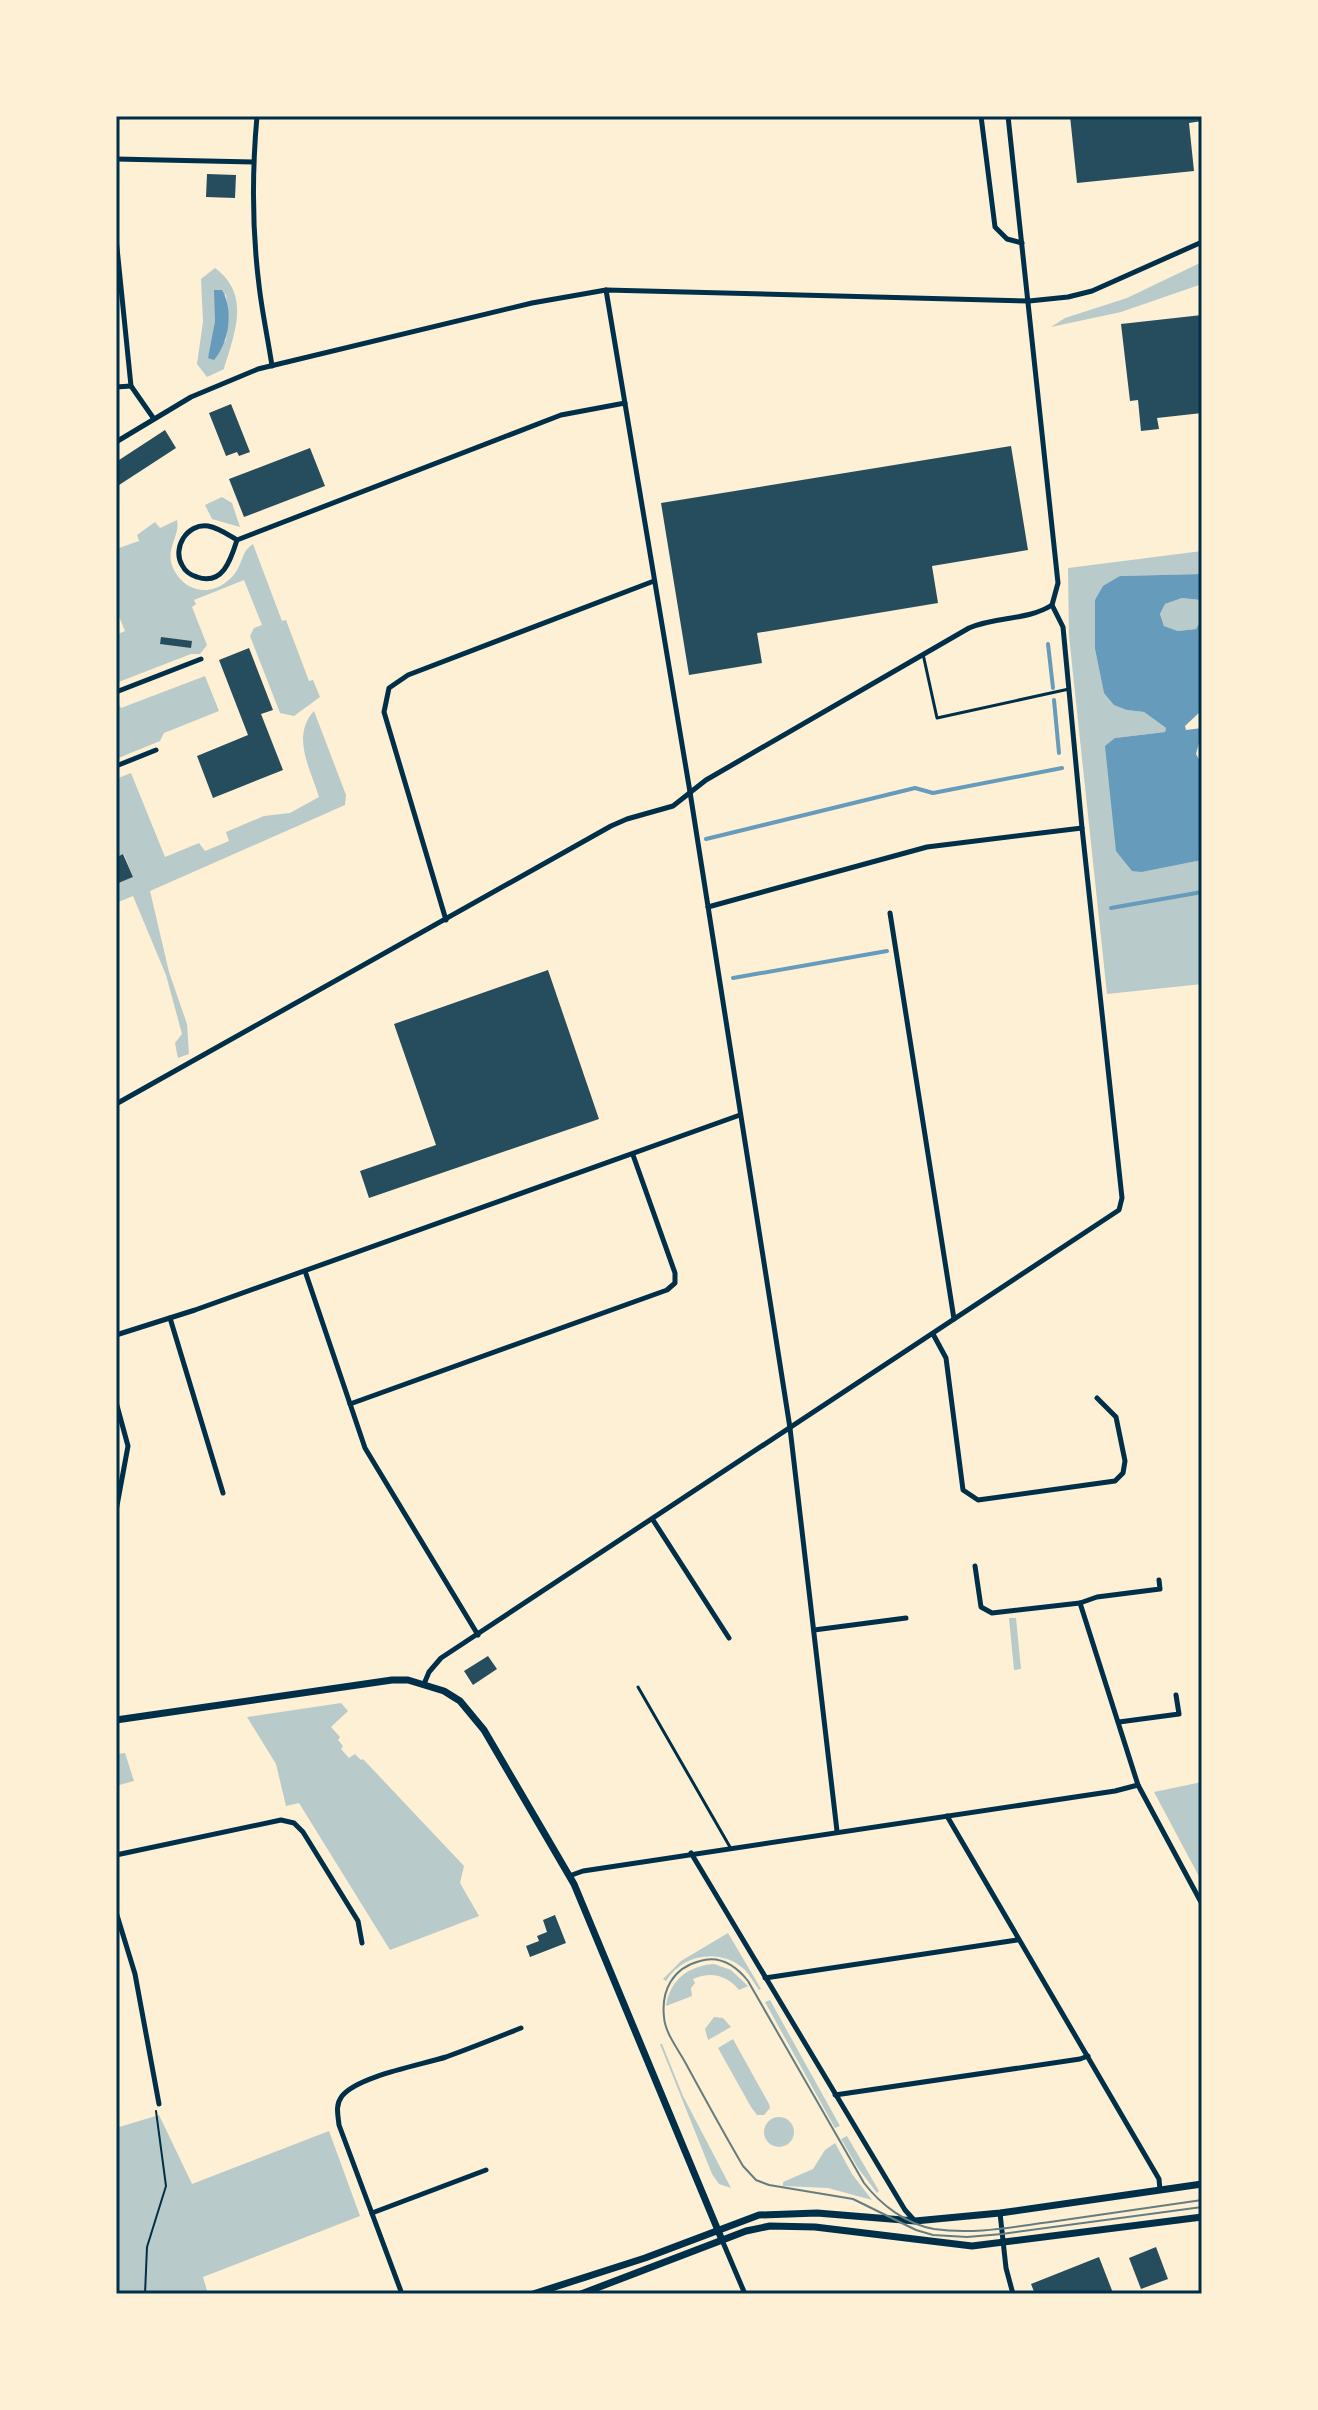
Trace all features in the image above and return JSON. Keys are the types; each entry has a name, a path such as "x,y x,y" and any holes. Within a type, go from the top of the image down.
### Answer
{"street":[{"path":"257,116 253,162 254,232 259,288 272,366"},
{"path":"981,116 995,227 1007,239 1022,243"},
{"path":"424,1684 441,1658 1119,1210 1122,1198 1063,627 1052,605 1058,583 1008,116"},
{"path":"116,159 253,162"},
{"path":"116,238 131,386 154,419"},
{"path":"116,442 218,385 272,366 532,303 606,290 1029,301 1092,291 1202,242"},
{"path":"606,290 690,792 790,1428 837,1831"},
{"path":"116,322 124,321"},
{"path":"116,387 131,386"},
{"path":"237,540 561,415 625,403"},
{"path":"203,525 219,529 237,540 231,560 224,571 213,578 202,579 189,574 181,564 179,548 186,533 203,525"},
{"path":"446,920 384,712 389,688 408,675 654,581"},
{"path":"116,1104 611,826 673,806 706,780 981,623 1031,615 1052,605"},
{"path":"116,692 201,659"},
{"path":"116,766 156,750"},
{"path":"708,907 927,847 1082,828"},
{"path":"890,913 954,1319"},
{"path":"116,1335 305,1271 740,1115"},
{"path":"350,1404 667,1290 675,1283 675,1273 633,1155"},
{"path":"305,1271 365,1448 478,1635"},
{"path":"170,1318 223,1493"},
{"path":"933,1334 946,1358 963,1490 978,1500 1115,1481 1123,1473 1125,1461 1116,1417 1097,1398"},
{"path":"116,1402 128,1446 116,1511"},
{"path":"653,1520 729,1638"},
{"path":"975,1566 981,1607 992,1613 1080,1603 1097,1597 1160,1589 1159,1580"},
{"path":"1080,1603 1138,1785 1202,1904"},
{"path":"814,1630 906,1618"},
{"path":"116,1720 392,1680 424,1684 460,1701 484,1730 569,1876 603,1949 745,2294"},
{"path":"1119,1722 1179,1714 1176,1695"},
{"path":"569,1876 691,1853 1115,1791 1138,1785"},
{"path":"947,1816 1159,2179 1161,2191"},
{"path":"116,1855 281,1820 294,1823 303,1832 358,1921 362,1943"},
{"path":"691,1853 835,2095 905,2210 915,2221"},
{"path":"116,1912 135,1974 159,2104"},
{"path":"765,1978 1017,1940"},
{"path":"402,2294 339,2125 337,2109 342,2096 354,2087 403,2068 444,2057 521,2028"},
{"path":"835,2095 1088,2056"},
{"path":"372,2213 486,2170"},
{"path":"533,2294 759,2215 782,2213 915,2221 1000,2213 1202,2184"},
{"path":"1000,2213 1006,2268 1013,2294"},
{"path":"581,2294 746,2231 785,2226 839,2229 946,2244 1003,2244 1202,2217"}],"lane":[{"path":"923,654 937,718 1069,689"},
{"path":"638,1687 730,1847"}],"path":[{"path":"145,2294 147,2247 166,2186 156,2112 159,2104"}],"shaded area":[{"path":"1202,262 1202,284 1121,312 1051,327 1065,318 1127,298"},
{"path":"215,268 226,279 237,302 235,328 224,369 207,377 197,364 203,322 201,279","holes":["226,294 226,340 208,358 218,309"]},
{"path":"222,497 232,503 240,527 212,519 205,505"},
{"path":"177,520 171,562 180,579 197,589 212,589 226,583 253,544 282,621 286,620 309,681 313,680 320,697 294,716 280,713 250,636 254,628 262,625 244,580 194,600 196,604 192,607 207,645 200,654 191,654 116,683 116,635 125,631 116,609 116,562 119,560 116,549 139,541 137,535 155,522 160,528"},
{"path":"1202,551 1202,574 1120,576 1095,600 1095,649 1104,692 1127,710 1144,712 1166,728 1165,732 1115,738 1142,872 1202,860 1202,984 1107,994 1069,636 1068,568"},
{"path":"1182,598 1200,600 1202,618 1196,629 1178,631 1164,626 1160,614 1165,604"},
{"path":"205,676 219,711 164,733 160,741 116,759 116,699 121,708"},
{"path":"314,711 346,795 345,805 150,891 169,972 187,1024 189,1054 178,1058 175,1043 182,1034 166,975 133,896 116,903 116,884 133,877 124,854 119,856 116,848 116,779 131,773 165,857 199,843 205,851 229,841 226,832 264,816 290,813 319,797 303,742 307,721"},
{"path":"1009,1618 1016,1618 1021,1669 1014,1670"},
{"path":"341,1703 348,1711 331,1727 340,1737 341,1749 349,1758 355,1754 363,1759 464,1866 460,1883 479,1916 390,1950 299,1803 286,1806 276,1764 247,1717"},
{"path":"125,1753 134,1781 116,1786 116,1754"},
{"path":"1202,1782 1202,1882 1154,1792"},
{"path":"728,1933 761,1989 734,1962 713,1956 692,1960 673,1972 666,1981 663,1979 681,1961"},
{"path":"714,1964 731,1970 748,1986 739,1990 718,1976 706,1975 693,1979 692,1996 666,2006 672,1989 682,1976 696,1968"},
{"path":"770,2000 840,2126 835,2128 765,2002"},
{"path":"714,2017 723,2018 731,2027 708,2040 705,2029"},
{"path":"733,2039 769,2104 770,2108 764,2115 757,2115 751,2107 718,2048"},
{"path":"660,2044 731,2188 719,2184 712,2174"},
{"path":"159,2115 192,2184 329,2131 360,2216 203,2277 208,2294 116,2294 116,2128"},
{"path":"779,2117 785,2118 793,2126 793,2138 785,2146 779,2147 773,2146 765,2138 764,2132 765,2126 773,2118"},
{"path":"847,2136 879,2191 877,2193 841,2139"},
{"path":"835,2143 852,2174 872,2200 828,2188 783,2186 783,2182 813,2169 825,2150"}],"water":[{"path":"214,290 222,290 229,316 223,345 214,360 208,358 215,321"},
{"path":"1202,574 1202,605 1200,600 1182,598 1165,604 1160,614 1164,626 1178,631 1196,629 1202,618 1202,710 1185,726 1186,730 1202,728 1202,742 1196,754 1202,765 1202,860 1142,872 1132,871 1116,851 1105,746 1115,738 1165,732 1166,728 1144,712 1114,705 1104,693 1095,649 1095,600 1103,586 1120,576"}],"building":[{"path":"1070,116 1202,116 1202,121 1189,123 1194,171 1077,183"},
{"path":"207,174 236,175 235,198 206,197"},
{"path":"1202,315 1202,413 1157,418 1159,429 1141,431 1138,400 1130,401 1121,324"},
{"path":"231,404 250,452 239,456 237,452 226,456 209,413"},
{"path":"165,430 176,448 116,487 116,462"},
{"path":"1011,446 1028,550 932,566 938,603 757,633 762,663 689,675 661,503"},
{"path":"310,448 325,486 244,517 229,479"},
{"path":"161,637 192,641 191,648 160,644"},
{"path":"249,648 273,710 261,714 283,770 213,798 197,756 248,735 219,660"},
{"path":"116,848 119,856 123,854 133,877 116,884"},
{"path":"548,970 599,1119 369,1198 360,1171 436,1145 394,1024"},
{"path":"488,1656 497,1669 473,1685 464,1671"},
{"path":"555,1915 566,1943 530,1957 526,1946 539,1941 537,1936 547,1932 543,1920"},
{"path":"1156,2247 1168,2279 1141,2289 1129,2258"},
{"path":"1099,2257 1113,2293 1035,2294 1031,2284"}],"waterway":[{"path":"1048,644 1053,688"},
{"path":"1054,700 1059,753"},
{"path":"706,839 915,788 933,793 1062,768"},
{"path":"1111,908 1202,892"},
{"path":"733,978 887,951"}],"tram line":[{"path":"1202,2200 992,2230 949,2231 914,2223 886,2206 864,2183 748,1981 738,1971 714,1959 700,1961 683,1969 667,1989 664,2017 669,2035 743,2166 756,2180 769,2185 853,2199 916,2230 933,2235 967,2237 1002,2234 1202,2207"}]}
